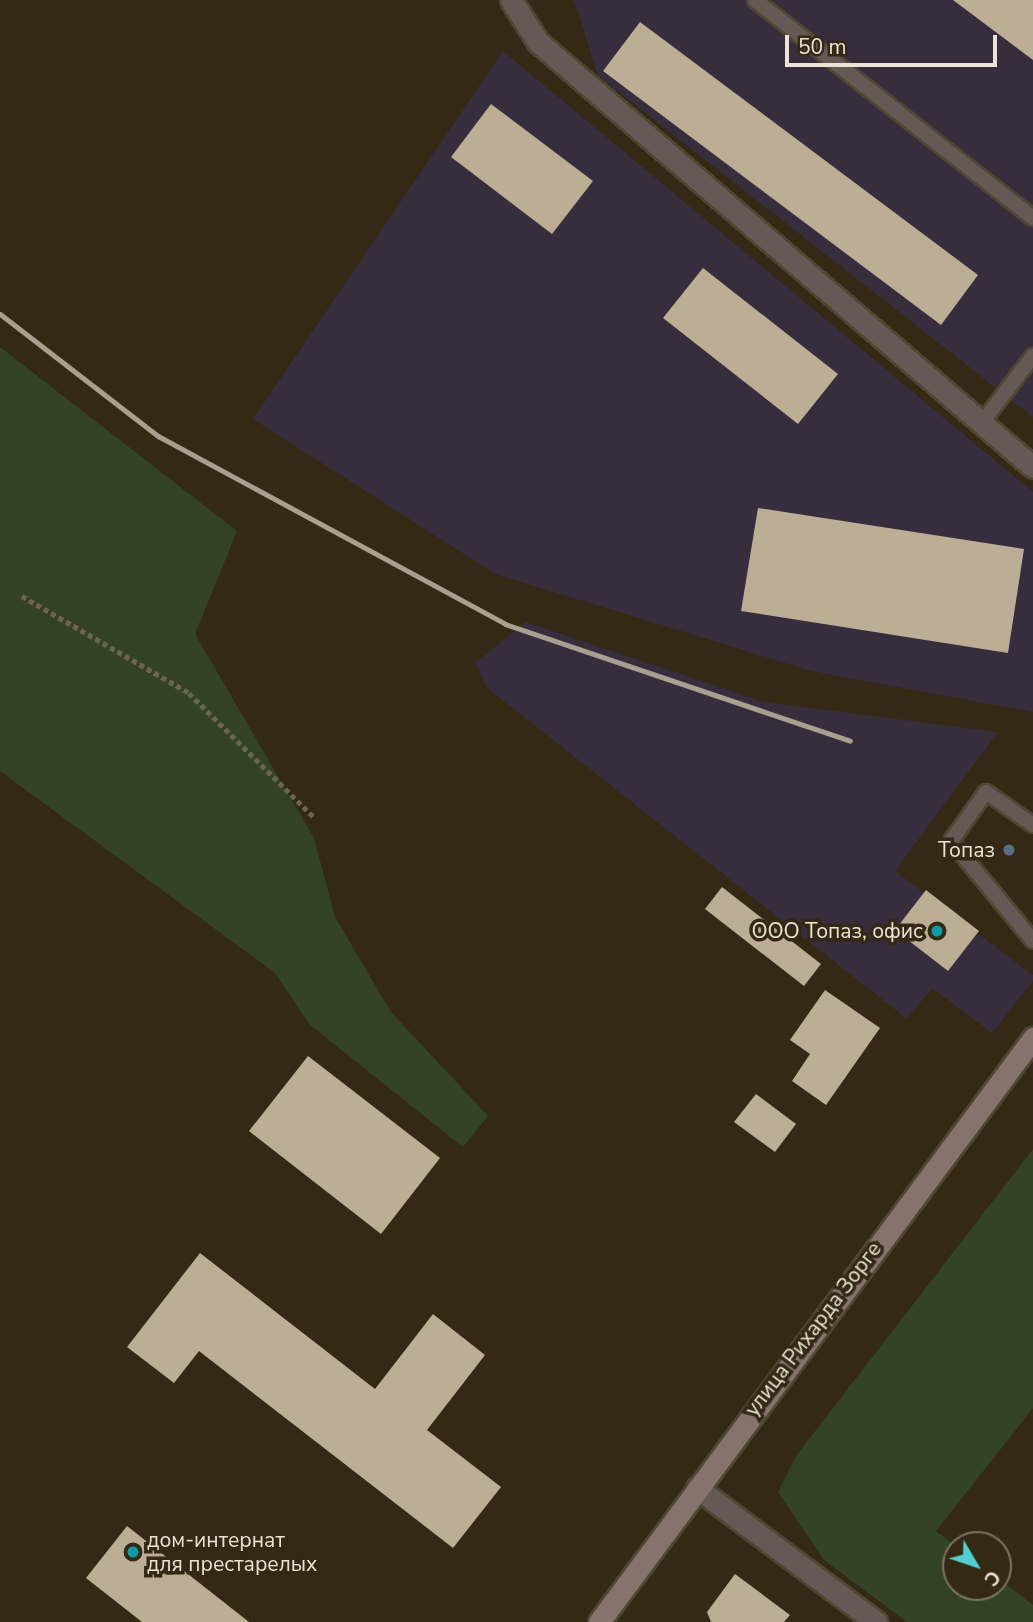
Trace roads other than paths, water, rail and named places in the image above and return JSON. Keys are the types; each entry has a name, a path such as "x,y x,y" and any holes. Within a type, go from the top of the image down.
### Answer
{"main road":[{"name":"улица Рихарда Зорге","path":"598,1622 1033,1038"}],"street":[{"path":"512,0 538,42 984,420 1033,467"},
{"path":"697,1488 876,1622"}],"lane":[{"path":"755,0 1033,218"},
{"path":"984,420 1033,356"},
{"path":"1033,825 986,792 951,841 1033,940"}],"railway":[{"path":"0,314 158,436 505,624 850,741"}],"place":[{"name":"Топаз","path":"1009,850"},
{"name":"ООО Топаз, офис","path":"937,931"},
{"name":"дом-интернат для престарелых","path":"133,1552"}]}
